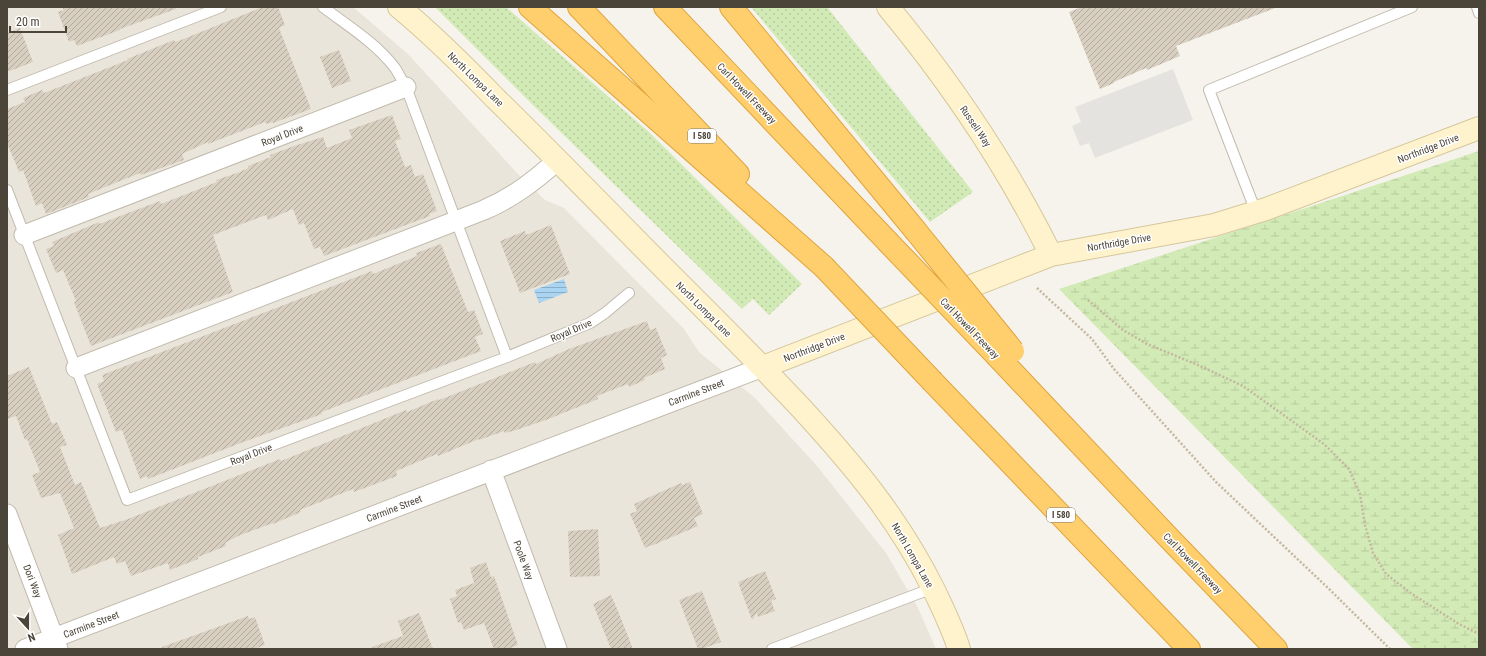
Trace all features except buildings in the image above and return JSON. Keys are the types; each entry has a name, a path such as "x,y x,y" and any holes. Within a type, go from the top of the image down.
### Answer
{"highway":[{"path":"530,7 824,267"},
{"name":"I 580","path":"579,7 933,382 1188,649"},
{"name":"Carl Howell Freeway","path":"665,7 887,241 1006,354 1042,405 1276,649"},
{"path":"731,7 915,230 1006,354"}],"street":[{"name":"North Lompa Lane","path":"399,7 470,72 558,160 763,367 840,451 875,493 902,533 932,588 959,649"},
{"name":"Russell Way","path":"888,7 945,80 1003,165 1032,216 1050,255"},
{"name":"Royal Drive","path":"24,235 406,87"},
{"name":"Northridge Drive","path":"763,367 1050,255 1214,225 1256,212 1479,128"},
{"path":"76,368 456,222 508,199 527,187 558,160"},
{"name":"Carmine Street","path":"25,649 56,644 491,470 763,367"},
{"name":"Poole Way","path":"491,470 558,649"},
{"name":"Dori Way","path":"7,514 56,644"}],"lane":[{"path":"7,90 221,7"},
{"path":"323,7 370,42 385,56 396,69 406,87 507,357"},
{"path":"1256,212 1209,90 1412,7"},
{"path":"1477,7 1479,13"},
{"name":"Royal Drive","path":"7,190 127,500 507,357 590,323 605,313 629,293"},
{"path":"772,649 932,588"}],"path":[{"path":"1037,288 1092,340 1114,369 1216,482 1390,649"},
{"path":"1088,300 1123,330 1147,344 1198,365 1243,386 1324,444 1349,469 1360,494 1372,553 1386,574 1418,598 1458,624 1479,634"}],"shaded area":[{"path":"7,7 353,7 408,54 517,173 545,200 564,208 684,329 699,352 755,398 817,466 886,553 918,608 936,649 7,649"},
{"path":"1173,69 1193,120 1095,158 1089,143 1080,146 1072,126 1081,122 1075,107"}],"green space":[{"path":"435,7 506,7 651,134 802,284 769,315 753,299 742,309"},
{"path":"751,7 827,7 973,192 930,222"},
{"path":"1479,151 1479,649 1413,649 1059,289"}],"water":[{"path":"564,279 568,292 539,303 534,290"}]}
